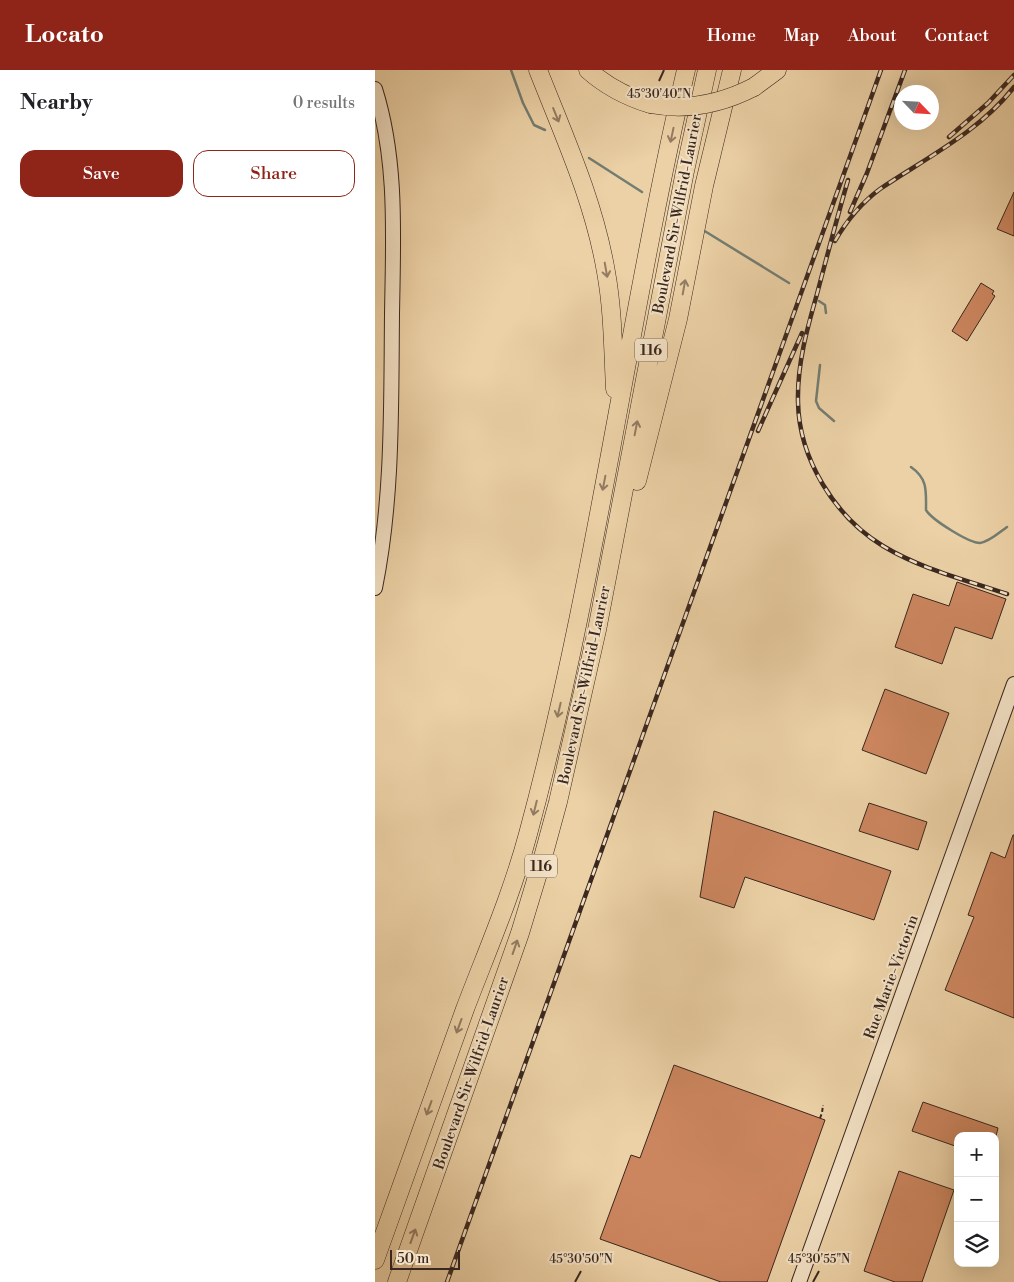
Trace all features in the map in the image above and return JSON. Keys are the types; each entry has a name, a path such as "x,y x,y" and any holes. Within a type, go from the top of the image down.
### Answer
{"highway":[{"path":"538,70 583,183 607,273 611,302 616,418"},
{"path":"588,70 602,82 621,93 650,104 682,107 703,105 730,98 754,87 777,70"},
{"name":"Boulevard Sir-Wilfrid-Laurier","path":"375,1260 506,901 527,838 575,635 660,194 686,70"},
{"name":"Boulevard Sir-Wilfrid-Laurier","path":"397,1282 527,910 566,770 597,630 686,164 707,70"},
{"path":"597,630 675,334 709,164 732,70"}],"street":[{"path":"375,89 385,125 389,151 392,283 390,463 385,524 375,588"},
{"name":"Rue Marie-Victorin","path":"799,1282 1014,684"}],"path":[{"path":"820,1118 823,1105"}],"building":[{"path":"1014,192 1014,236 997,229"},
{"path":"981,283 994,291 992,294 995,296 967,341 952,331"},
{"path":"957,582 1006,599 992,639 955,627 942,664 895,647 913,594 949,606"},
{"path":"885,689 949,713 926,774 862,750"},
{"path":"869,803 927,822 918,850 859,831"},
{"path":"714,811 891,871 874,920 745,877 734,908 700,897"},
{"path":"1013,835 1014,1018 945,990 974,917 968,915 991,852 1005,858"},
{"path":"674,1065 825,1120 767,1282 721,1282 600,1239 631,1155 640,1158"},
{"path":"923,1102 998,1128 997,1132 954,1132 954,1146 912,1131"},
{"path":"899,1171 954,1190 922,1282 895,1282 864,1271"}],"waterway":[{"path":"511,70 523,103 534,125 545,130"},
{"path":"589,158 642,192"},
{"path":"703,230 789,283"},
{"path":"819,301 825,305 826,313"},
{"path":"820,365 816,401 819,408 834,421"},
{"path":"911,467 921,476 925,486 926,510 951,530 980,543 991,539 1007,527"}],"railway":[{"path":"447,1282 881,70"},
{"path":"850,212 867,173 905,70"},
{"path":"949,137 988,103 1014,75"},
{"path":"835,241 844,226 866,200 968,131 985,118 1014,87"},
{"path":"848,180 803,347 799,374 798,402 800,423 813,465 835,503 866,534 883,546 928,568 1007,594"},
{"path":"758,431 802,333"}]}
